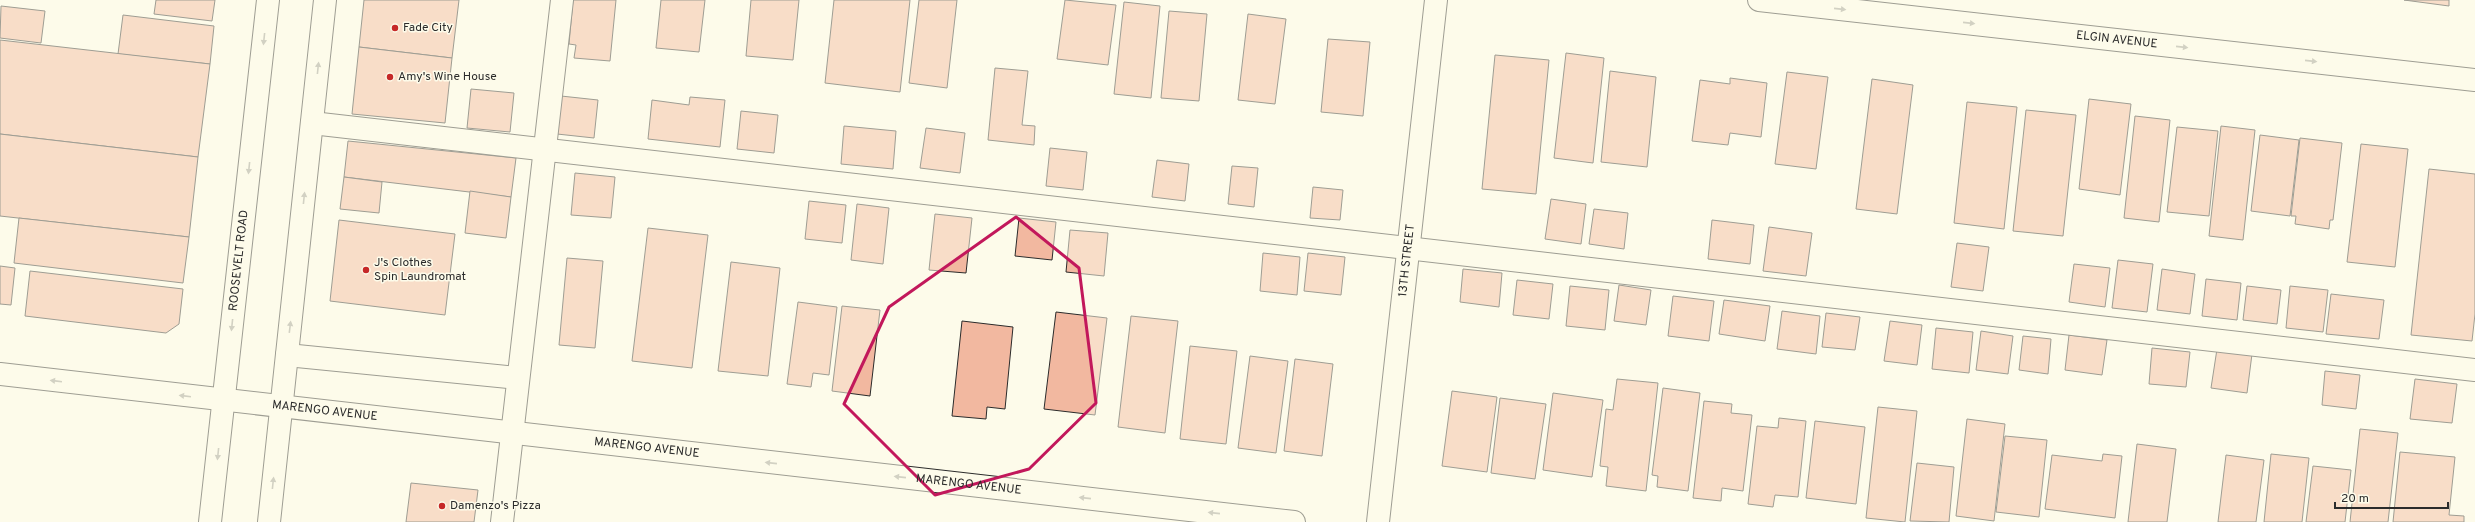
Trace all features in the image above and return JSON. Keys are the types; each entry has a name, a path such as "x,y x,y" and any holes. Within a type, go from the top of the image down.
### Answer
{"street":[{"name":"ROOSEVELT ROAD","path":"210,522 268,0"},
{"path":"269,522 325,0"},
{"path":"502,522 511,433 562,0"},
{"name":"13TH STREET","path":"1378,522 1436,0"},
{"name":"ELGIN AVENUE","path":"1760,0 2475,80"},
{"path":"312,124 2475,370"},
{"path":"287,355 518,378"},
{"name":"MARENGO AVENUE","path":"0,374 223,401 1294,522"}],"highlighted area":[{"path":"1016,217 1079,268 1096,403 1029,469 935,495 844,404 889,307"}],"building":[{"path":"156,0 215,0 212,21 154,14"},
{"path":"364,0 459,0 452,58 359,47"},
{"path":"573,0 616,0 610,61 574,58 576,45 569,44"},
{"path":"661,0 705,0 699,52 656,48"},
{"path":"751,0 799,0 793,60 746,56"},
{"path":"834,0 910,0 900,92 825,83"},
{"path":"919,0 957,0 947,88 909,83"},
{"path":"1065,0 1116,5 1108,65 1057,59"},
{"path":"2404,0 2449,0 2449,6"},
{"path":"1124,2 1160,6 1151,98 1114,94"},
{"path":"1,6 45,11 41,43 0,38"},
{"path":"1169,11 1207,14 1199,101 1161,98"},
{"path":"1248,14 1286,19 1275,104 1238,100"},
{"path":"123,15 214,26 210,64 118,54"},
{"path":"1328,39 1370,42 1363,116 1321,112"},
{"path":"0,40 210,64 198,157 0,134"},
{"path":"359,47 452,58 445,123 352,114"},
{"path":"1566,53 1604,58 1593,163 1554,158"},
{"path":"1495,55 1549,60 1536,194 1482,189"},
{"path":"995,68 1028,71 1022,125 1035,126 1034,145 988,140"},
{"path":"1610,71 1656,77 1647,167 1601,162"},
{"path":"1787,72 1828,77 1816,169 1775,164"},
{"path":"1730,78 1767,83 1761,137 1730,133 1728,145 1692,141 1700,80 1730,84"},
{"path":"1872,79 1913,85 1897,214 1856,209"},
{"path":"471,89 514,93 510,132 467,128"},
{"path":"561,96 598,100 594,138 557,134"},
{"path":"690,97 725,100 720,147 648,139 652,100 689,105"},
{"path":"2089,99 2131,104 2120,195 2079,189"},
{"path":"1967,102 2017,107 2004,229 1954,223"},
{"path":"2026,110 2076,115 2063,236 2013,231"},
{"path":"741,111 778,115 774,153 737,149"},
{"path":"2135,116 2170,120 2159,222 2124,218"},
{"path":"844,126 896,131 893,169 841,164"},
{"path":"2221,126 2255,130 2243,240 2209,236"},
{"path":"2177,127 2218,131 2209,216 2167,212"},
{"path":"926,128 965,133 960,173 920,168"},
{"path":"0,134 198,157 189,237 0,216"},
{"path":"2260,135 2299,140 2290,216 2251,211"},
{"path":"2300,138 2342,143 2333,220 2330,220 2329,229 2295,224 2296,216 2291,216"},
{"path":"348,141 516,158 511,197 344,177"},
{"path":"2361,144 2408,149 2395,267 2347,262"},
{"path":"1050,148 1087,152 1083,190 1046,186"},
{"path":"1157,160 1189,164 1185,201 1152,197"},
{"path":"1232,166 1258,168 1254,207 1228,204"},
{"path":"2429,169 2475,174 2475,314 2472,341 2411,335"},
{"path":"575,173 615,177 611,218 571,215"},
{"path":"344,177 382,182 379,213 340,209"},
{"path":"1313,187 1343,190 1340,220 1310,218"},
{"path":"470,191 511,197 506,238 465,233"},
{"path":"1551,199 1586,204 1581,244 1545,239"},
{"path":"809,201 846,205 842,243 805,239"},
{"path":"857,204 889,208 883,264 851,260"},
{"path":"1594,209 1628,213 1624,249 1589,244"},
{"path":"935,214 972,218 966,273 929,270"},
{"path":"19,218 189,237 183,283 14,263"},
{"path":"1019,218 1056,222 1052,260 1015,256"},
{"path":"339,220 455,234 445,315 330,301"},
{"path":"1712,220 1754,225 1750,264 1708,259"},
{"path":"1769,227 1812,233 1806,276 1763,271"},
{"path":"648,228 708,235 692,368 632,361"},
{"path":"1070,230 1108,233 1104,276 1066,272"},
{"path":"1957,243 1989,247 1983,291 1951,287"},
{"path":"1263,253 1300,257 1297,295 1260,291"},
{"path":"1308,253 1345,257 1341,295 1304,291"},
{"path":"567,258 603,261 595,348 559,345"},
{"path":"2118,260 2153,264 2147,312 2112,308"},
{"path":"731,262 780,268 768,376 718,371"},
{"path":"2074,264 2110,268 2105,307 2069,302"},
{"path":"0,266 15,268 11,305 0,304"},
{"path":"1463,269 1502,273 1499,307 1460,302"},
{"path":"2162,269 2195,274 2190,314 2157,310"},
{"path":"30,271 183,289 179,324 166,333 25,316"},
{"path":"2206,279 2241,283 2237,320 2202,316"},
{"path":"1517,280 1553,284 1549,319 1513,315"},
{"path":"1619,285 1651,290 1646,325 1614,321"},
{"path":"1570,286 1609,290 1605,330 1566,326"},
{"path":"2247,286 2281,290 2277,324 2243,320"},
{"path":"2290,286 2328,290 2323,332 2286,328"},
{"path":"2331,294 2384,300 2379,339 2326,334"},
{"path":"1673,296 1714,301 1709,341 1668,336"},
{"path":"1724,300 1770,306 1765,341 1719,334"},
{"path":"798,302 837,307 829,375 813,373 811,387 787,384"},
{"path":"842,306 880,310 870,396 832,391"},
{"path":"1782,311 1820,316 1816,354 1777,349"},
{"path":"1056,312 1107,318 1095,415 1044,409"},
{"path":"1826,313 1860,317 1855,350 1822,347"},
{"path":"1131,316 1178,321 1165,433 1118,427"},
{"path":"962,321 1013,327 1005,409 987,407 986,419 952,416"},
{"path":"1890,321 1922,325 1917,365 1884,361"},
{"path":"1936,328 1973,332 1969,373 1932,369"},
{"path":"1981,331 2013,336 2008,374 1976,370"},
{"path":"2069,335 2107,340 2102,375 2065,370"},
{"path":"2023,336 2051,339 2048,374 2019,370"},
{"path":"1190,346 1237,351 1226,444 1180,439"},
{"path":"2152,348 2190,352 2186,387 2149,384"},
{"path":"2217,349 2252,354 2247,393 2211,388"},
{"path":"1250,356 1288,361 1276,453 1238,448"},
{"path":"1295,359 1333,364 1322,456 1284,451"},
{"path":"2325,371 2360,375 2356,409 2322,405"},
{"path":"1617,379 1658,383 1646,491 1606,486 1608,467 1600,466 1606,409 1613,410"},
{"path":"2415,379 2457,384 2452,423 2410,419"},
{"path":"1663,388 1700,393 1688,491 1657,487 1658,476 1652,475"},
{"path":"1452,391 1497,397 1487,472 1442,466"},
{"path":"1553,393 1603,400 1592,477 1543,470"},
{"path":"1500,398 1546,404 1535,479 1491,473"},
{"path":"1704,401 1732,404 1731,413 1752,415 1743,491 1722,488 1721,501 1693,498"},
{"path":"1878,407 1917,411 1905,522 1866,518"},
{"path":"1779,418 1806,421 1798,497 1775,495 1773,507 1748,504 1757,426 1778,428"},
{"path":"1967,419 2005,424 1994,521 1956,516"},
{"path":"1815,421 1865,427 1856,504 1806,498"},
{"path":"2360,429 2398,433 2388,522 2350,522"},
{"path":"2005,436 2047,440 2039,517 1996,512"},
{"path":"2137,444 2176,449 2167,522 2128,522"},
{"path":"2400,452 2455,457 2449,515 2464,516 2464,522 2393,522"},
{"path":"2103,454 2122,456 2115,518 2045,509 2052,455 2102,461"},
{"path":"2271,454 2309,458 2302,522 2264,522"},
{"path":"2226,455 2264,460 2256,522 2218,522"},
{"path":"1917,463 1954,467 1949,522 1910,521"},
{"path":"2313,466 2351,470 2345,522 2306,522"},
{"name":"Damenzo's Pizza","path":"411,483 478,490 474,522 406,522"}],"place":[{"name":"Fade City","path":"395,28"},
{"name":"Amy's Wine House","path":"390,77"},
{"name":"J's Clothes Spin Laundromat","path":"366,270"},
{"name":"Damenzo's Pizza","path":"442,506"}]}
